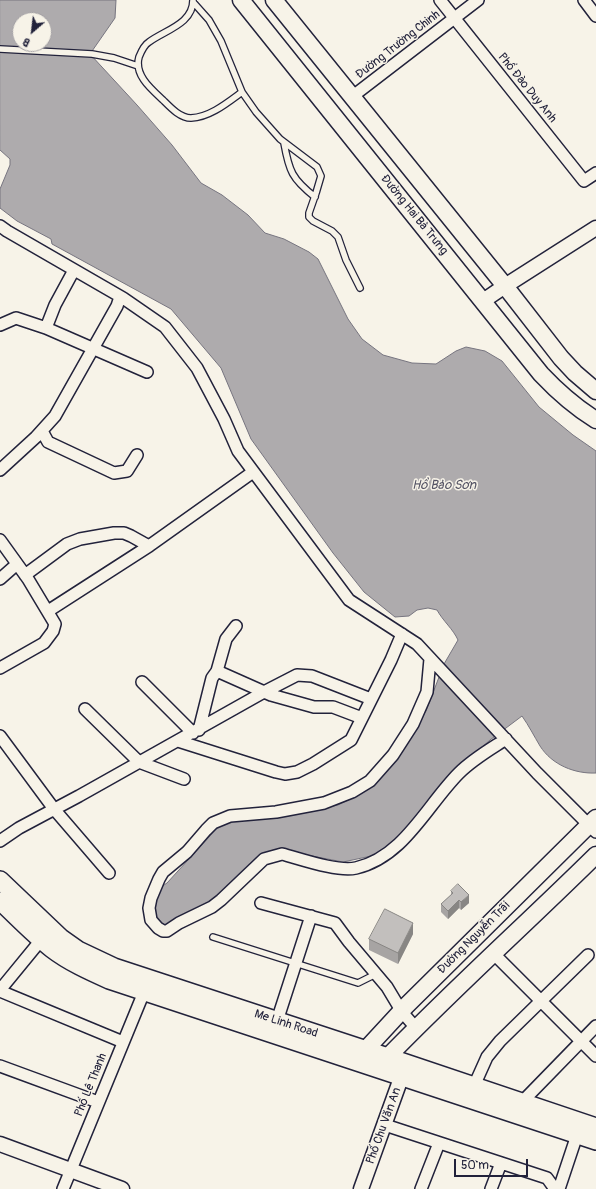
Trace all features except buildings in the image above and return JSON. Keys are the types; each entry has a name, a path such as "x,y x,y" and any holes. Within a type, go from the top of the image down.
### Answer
{"main road":[{"name":"Đường Hai Bà Trưng","path":"242,0 541,374 572,404 596,420"},
{"path":"274,0 561,358 575,373 596,391"},
{"name":"Đường Nguyễn Trãi","path":"360,1055 402,1012 594,825"},
{"name":"Đường Nguyễn Trãi","path":"382,1063 416,1028 596,855"},
{"name":"Me Linh Road","path":"0,880 61,938 78,950 98,960 140,976 277,1021 360,1055 596,1141"},
{"name":"Me Linh Road","path":"1,902 41,940 68,960 108,980 144,992 360,1055"},
{"name":"Me Linh Road","path":"404,1070 474,1086 596,1126"}],"street":[{"name":"Phố Đào Duy Anh","path":"440,0 584,181 596,173"},
{"name":"Đường Trường Chinh","path":"352,96 478,0"},
{"path":"584,0 596,16"},
{"path":"0,226 120,296 165,327 197,368 224,419 238,452 349,600 417,644 537,773 594,825"},
{"path":"482,301 596,228"},
{"path":"46,328 55,305 74,270"},
{"path":"0,470 55,416 117,306 120,296"},
{"path":"0,325 16,318 46,328 147,372"},
{"path":"42,430 48,442 114,473 127,470 137,455"},
{"path":"48,611 149,546 253,472"},
{"path":"25,575 67,544 80,539 114,533 124,533 149,546"},
{"path":"0,540 25,575 55,624 53,631 44,643 0,668"},
{"path":"0,580 17,564"},
{"path":"196,731 212,678 216,671 226,639 236,626"},
{"path":"178,741 285,774 292,773 313,764 351,740 391,660 402,634"},
{"path":"433,661 427,692 413,724 393,755 370,781 352,792 324,803 276,812 235,815 220,819 206,830 187,852 163,872 151,898 149,908 151,920 154,925 163,931 167,931 179,923 212,907 264,859 274,855 282,854 333,867 345,868 356,868 382,857 399,844 459,774 477,757 504,738"},
{"path":"216,671 264,692 314,707 333,707 362,718"},
{"path":"0,841 19,828 297,675 312,676 371,699"},
{"path":"142,682 196,731"},
{"path":"85,709 139,762 184,779"},
{"path":"0,736 54,809 109,873"},
{"path":"1,902 19,898"},
{"path":"261,903 334,923 387,987 402,1012 416,1028"},
{"path":"277,1021 311,916"},
{"path":"41,940 0,991 123,1042"},
{"path":"494,954 596,1056"},
{"path":"474,1086 487,1057 500,1041 542,1002 588,955"},
{"name":"Phố Lê Thanh","path":"63,1189 144,992"},
{"path":"522,1102 596,1026"},
{"path":"0,1066 98,1102"},
{"name":"Phố Chu Văn An","path":"361,1189 404,1070"},
{"path":"385,1125 547,1178 555,1189"},
{"path":"559,1189 577,1135"},
{"path":"421,1189 439,1143"},
{"path":"0,1144 122,1189"},
{"path":"491,1189 502,1163"}],"lane":[{"path":"193,1 188,17 149,42 144,47 138,66 142,76 152,90 173,109 181,115 189,118 212,112 242,92"},
{"path":"193,1 209,20 221,41 242,92 261,117 284,143 312,163 319,172 321,176 320,182 308,213 309,217 313,221 332,231 338,237 346,260 360,288"},
{"path":"0,49 92,54 114,58 138,66"},
{"path":"284,143 291,172 301,186 315,197"},
{"path":"213,938 358,983 376,974"}],"water":[{"name":"Hồ Bảo Sơn","path":"0,0 116,0 115,18 90,54 172,145 201,183 222,195 248,215 265,233 284,239 309,252 318,259 348,319 362,339 383,355 412,363 436,364 456,351 466,347 485,351 502,361 539,407 573,435 596,451 596,773 572,770 557,763 545,753 522,716 490,740 459,768 392,846 376,855 343,862 286,851 266,853 253,861 211,904 163,927 159,924 155,916 153,906 157,891 167,883 221,824 243,818 266,818 289,815 338,805 360,794 378,778 399,754 426,711 444,664 458,640 437,610 428,608 417,610 409,616 395,617 364,592 333,553 251,439 221,368 171,309 52,244 51,239 17,221 0,208 0,189 10,165 10,159 0,150"}]}
